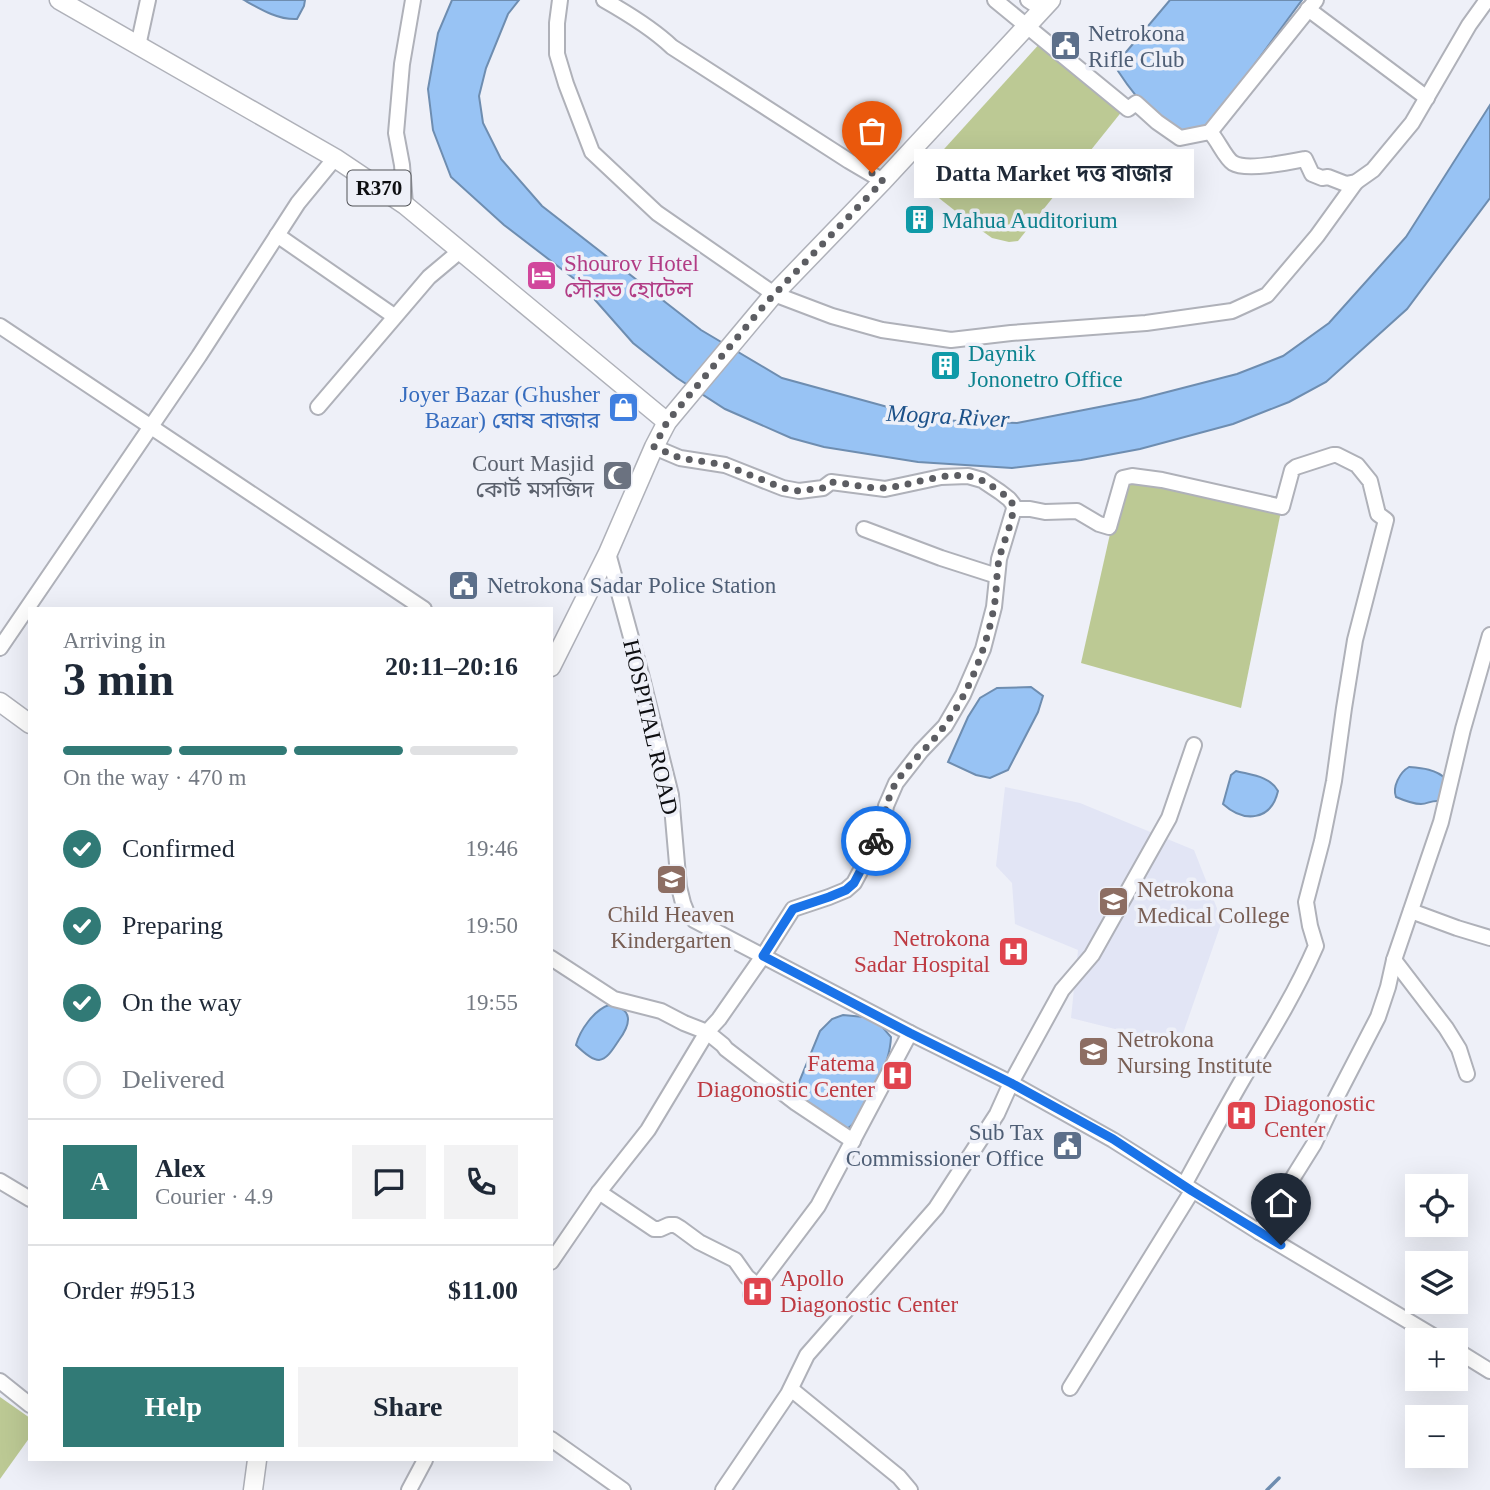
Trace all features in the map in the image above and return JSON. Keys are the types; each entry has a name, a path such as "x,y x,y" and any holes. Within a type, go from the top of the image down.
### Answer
{"main road":[{"name":"R370","path":"59,0 335,158 405,205 667,422"},
{"path":"553,663 608,554 667,422 771,298 1027,26 1040,3"},
{"path":"0,702 28,723"},
{"path":"253,1490 257,1461"}],"street":[{"path":"138,46 148,0"},
{"path":"405,205 396,133 402,64 413,0"},
{"path":"560,0 557,54 592,152 657,214 771,298 882,330 951,340 1146,323 1232,311 1267,295 1317,236 1356,182 1373,170 1412,123 1469,25 1487,0"},
{"path":"604,0 682,54 883,181"},
{"path":"995,0 1128,109 1136,103 1180,138 1210,132 1312,5 1427,98"},
{"path":"1210,132 1233,163 1252,167 1305,159 1312,174 1346,184 1356,182"},
{"path":"0,648 199,356 298,202 335,158"},
{"path":"277,234 394,316"},
{"path":"317,407 429,277 460,251"},
{"path":"0,326 421,607"},
{"path":"553,1259 599,1192 648,1130 707,1032 719,1019 793,909 846,890 854,883 883,824 886,806 896,783 945,726 963,695 983,649 994,607 999,559 1014,509 1009,499 1000,492 982,480 968,476 929,479 885,488 831,482 823,488 799,491 783,488 725,465 680,458 654,447"},
{"path":"1014,509 1045,512 1077,510 1099,524 1110,527 1123,478 1132,476 1162,480 1282,507 1292,470 1337,455 1357,465 1370,481 1378,514 1386,520 1356,640 1334,781 1306,902 1316,946 1304,974 1243,1079 1188,1188 1070,1388"},
{"path":"864,529 997,576"},
{"name":"HOSPITAL ROAD","path":"608,554 671,795 679,887 687,913 694,920 1011,1083 1113,1139 1259,1232 1420,1328"},
{"path":"1259,1232 1314,1144 1378,1017 1394,960 1441,822 1463,729 1490,635"},
{"path":"723,1490 791,1389 807,1355 936,1208 997,1114 1062,990 1092,955 1169,818 1194,745"},
{"path":"1411,911 1490,938"},
{"path":"553,959 614,999 661,1011 707,1032 796,1103 853,1141"},
{"path":"1394,960 1446,1028 1459,1049 1467,1074"},
{"path":"599,1192 654,1228 675,1225 699,1242 735,1260 755,1290 818,1206 910,1033"},
{"path":"0,1181 28,1198"},
{"path":"1468,1357 1490,1371"},
{"path":"0,1381 28,1403"},
{"path":"791,1389 899,1477 910,1490"},
{"path":"553,1440 623,1490"},
{"path":"409,1490 424,1461"}],"shaded area":[{"name":"Netrokona Medical College","path":"1005,787 1080,803 1194,850 1222,921 1179,1045 1071,1018 1078,950 1015,924 1012,883 996,866"}],"green space":[{"path":"1042,41 1123,110 1018,241 1009,242 992,238 916,180"},
{"path":"1126,480 1281,511 1241,708 1081,663 1119,494"},
{"path":"0,1397 28,1417 28,1440 0,1479"}],"water":[{"path":"244,0 305,0 297,19 290,19 276,16"},
{"path":"452,0 519,0 508,14 486,68 479,96 483,123 501,159 542,206 701,330 782,378 935,420 1017,423 1140,399 1237,374 1283,356 1329,323 1406,237 1490,105 1490,198 1407,309 1326,382 1289,402 1233,424 1140,449 1081,460 1012,468 918,462 824,447 791,438 725,409 677,378 633,343 581,284 504,225 451,177 433,130 428,89 438,33"},
{"path":"1170,0 1302,0 1218,114 1204,128 1190,132 1177,130 1154,114 1133,92 1117,68 1121,58"},
{"path":"1031,687 1043,696 1038,712 1008,770 990,778 976,775 948,762 968,717 980,698 997,688"},
{"path":"1409,767 1433,771 1446,779 1439,801 1418,804 1396,797 1398,780"},
{"path":"1236,771 1265,779 1275,786 1278,791 1274,801 1263,813 1256,816 1239,814 1223,804 1231,775"},
{"path":"609,1005 623,1009 628,1023 610,1052 602,1059 596,1060 576,1045 588,1021"},
{"path":"843,1015 864,1017 879,1023 891,1037 887,1060 870,1100 847,1129 800,1099 797,1087 820,1031 832,1019"}],"waterway":[{"path":"1267,1490 1279,1478"}],"way so far":[{"path":"872,173 883,181 766,303 667,422 654,447 680,458 725,465 783,488 799,491 823,488 831,482 885,488 941,477 968,476 982,480 1013,504 1009,529 999,559 994,607 983,649 963,695 945,726 896,783 876,841"}],"place":[{"name":"Netrokona Rifle Club","path":"1065,46"},
{"name":"Datta Market দত্ত বাজার","path":"872,173"},
{"name":"Mahua Auditorium","path":"919,220"},
{"name":"Shourov Hotel সৌরভ হোটেল","path":"541,276"},
{"name":"Daynik Jononetro Office","path":"945,366"},
{"name":"Joyer Bazar (Ghusher Bazar) ঘোষ বাজার","path":"623,407"},
{"name":"Court Masjid কোর্ট মসজিদ","path":"617,476"},
{"name":"Netrokona Sadar Police Station","path":"464,585"},
{"name":"Child Heaven Kindergarten","path":"671,880"},
{"name":"Netrokona Medical College","path":"1114,902"},
{"name":"Netrokona Sadar Hospital","path":"1013,951"},
{"name":"Netrokona Nursing Institute","path":"1094,1052"},
{"name":"Fatema Diagonostic Center","path":"898,1076"},
{"name":"Diagonostic Center","path":"1241,1116"},
{"name":"Sub Tax Commissioner Office","path":"1067,1145"},
{"name":"Apollo Diagonostic Center","path":"757,1291"}],"route":[{"path":"876,841 854,883 846,890 793,909 763,956 1011,1083 1113,1139 1281,1245"}],"water label":[{"name":"Mogra River","path":"948,416"}]}
